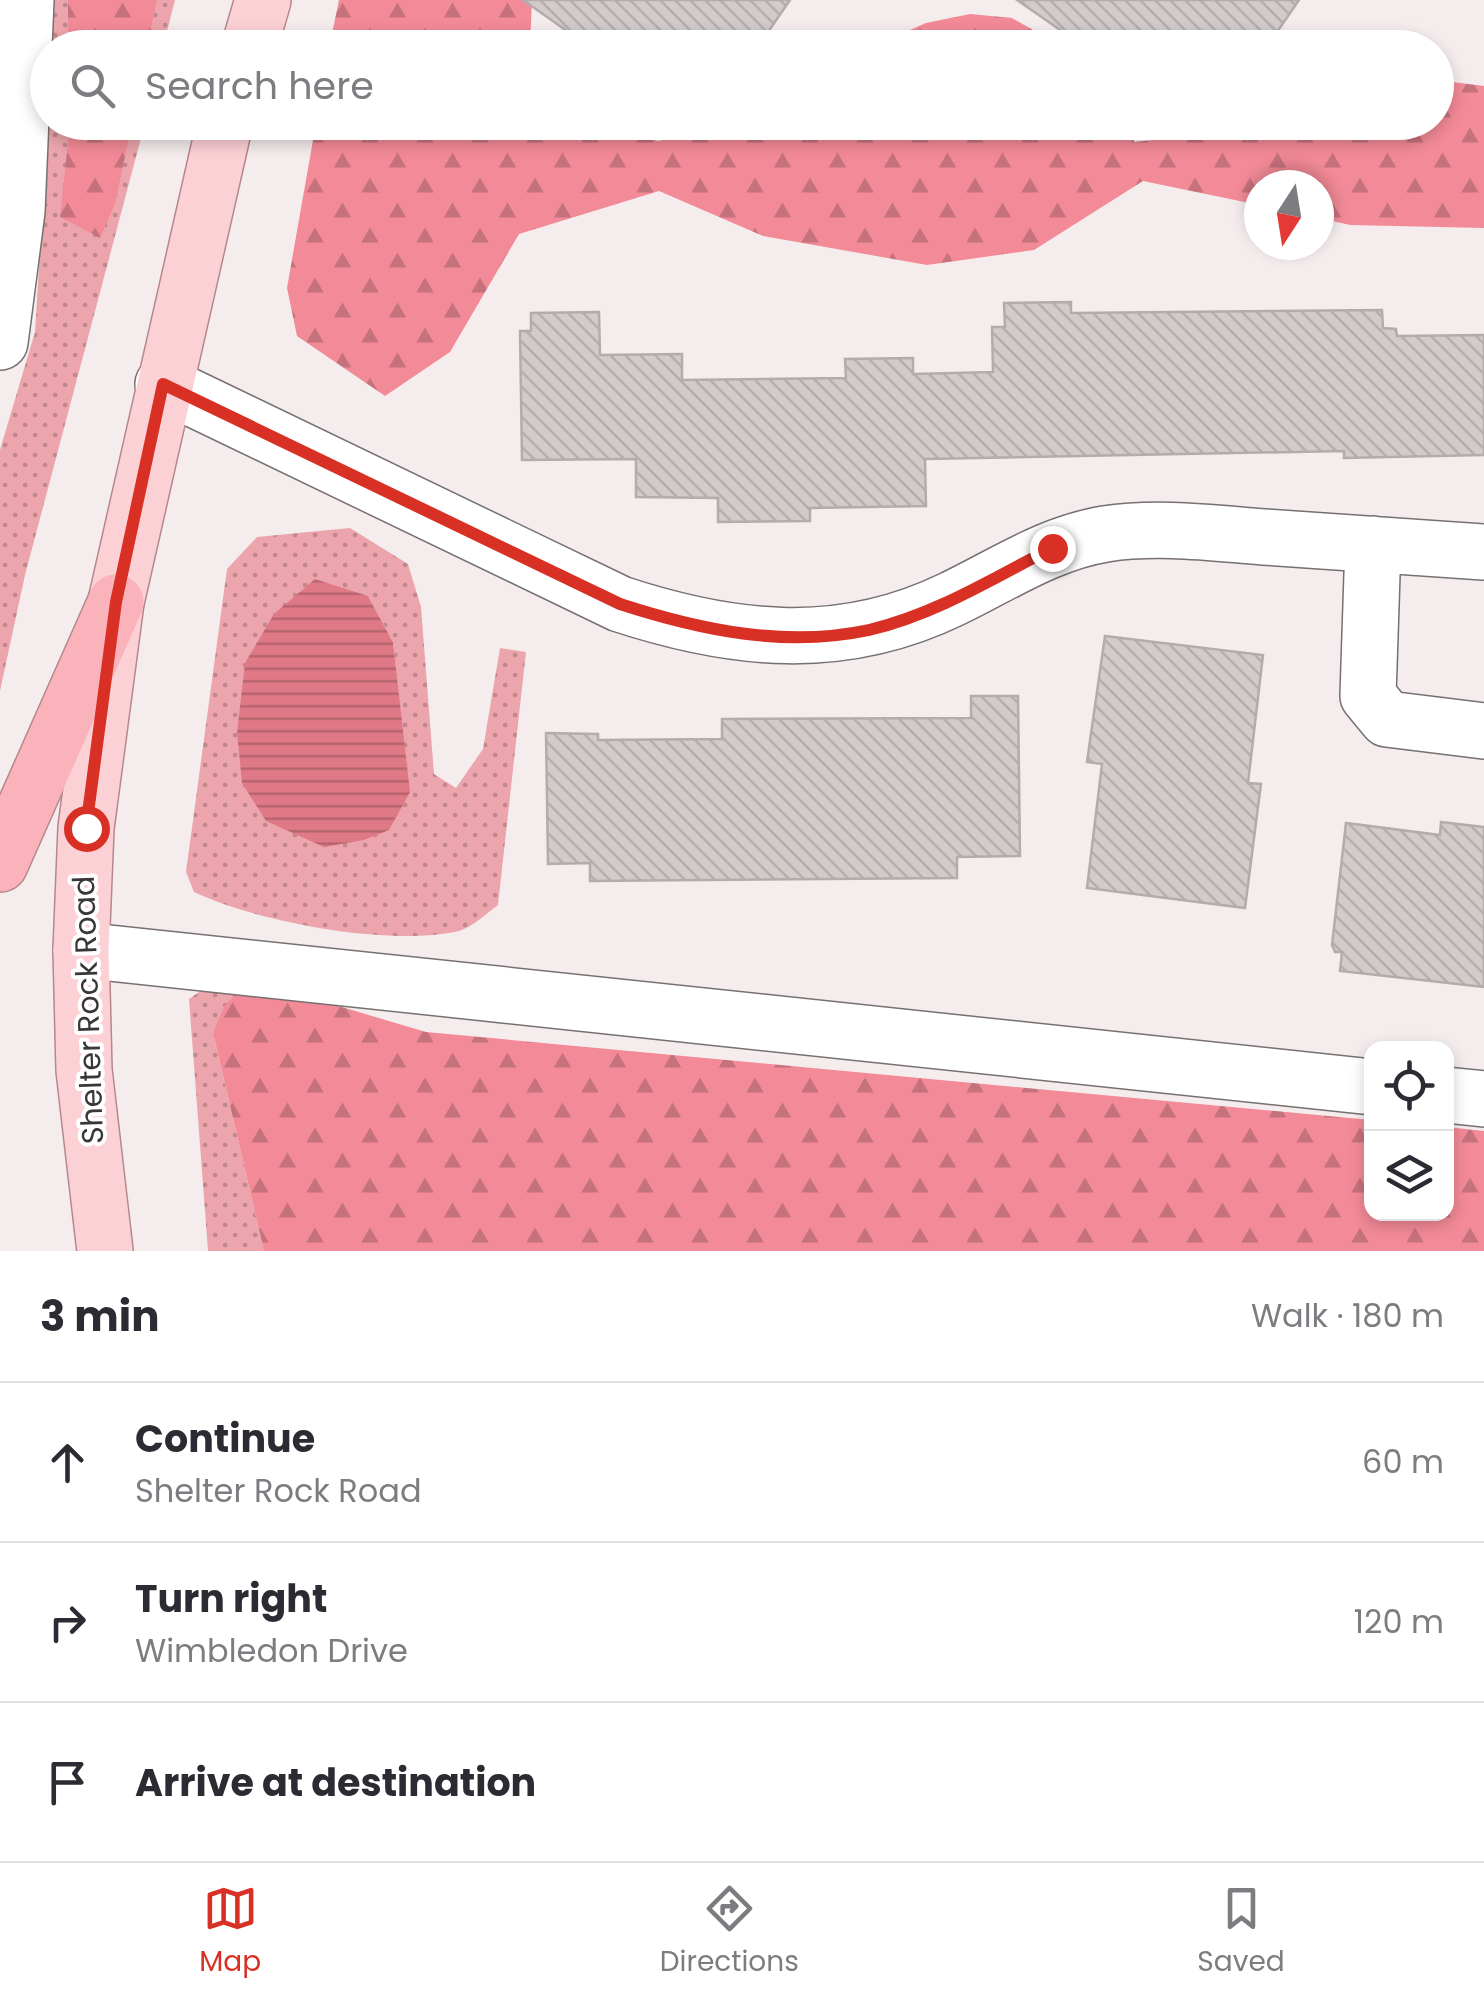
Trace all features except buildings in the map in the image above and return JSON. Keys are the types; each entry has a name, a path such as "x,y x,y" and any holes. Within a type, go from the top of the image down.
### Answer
{"highway":[{"path":"0,864 116,602"}],"main road":[{"path":"254,30 263,0"},
{"name":"Shelter Rock Road","path":"105,1251 89,1129 81,950 86,828 116,602 221,140"}],"street":[{"path":"0,341 17,211 26,0"},
{"path":"163,384 620,604 690,627 790,638 870,630 948,602 1052,548 1104,534 1174,530 1484,552"},
{"path":"1373,544 1368,696 1387,719 1484,731"},
{"path":"81,950 1364,1086"},
{"path":"1454,1096 1484,1099"}],"shaded area":[{"path":"49,0 175,0 167,30 48,30"},
{"path":"47,140 140,140 25,575 0,691 0,450 35,332"},
{"path":"350,528 408,564 421,607 434,774 456,788 483,749 500,648 526,652 498,905 469,927 430,935 361,934 287,922 194,892 186,872 227,569 257,537","holes":["368,596 393,642 401,718"]},
{"path":"315,579 368,596 393,642 410,792 389,830 364,840 324,847 266,821 242,783 237,733 245,663 274,614"},
{"path":"217,980 251,980 213,1033 264,1251 208,1251 189,999"}],"green space":[{"path":"68,0 157,0 151,30 68,30"},
{"path":"339,0 532,0 531,30 333,30"},
{"path":"970,14 1012,18 1033,30 910,30"},
{"path":"1454,82 1484,86 1484,228 1334,221 1334,170 1244,170 1244,202 1143,181 1034,250 927,265 763,236 659,191 519,234 450,352 385,396 297,336 287,288 313,140 1454,140"},
{"path":"68,140 128,140 115,204 100,238 60,217"},
{"path":"251,980 426,1032 1364,1119 1364,1221 1454,1221 1454,1128 1484,1131 1484,1251 264,1251 213,1033 225,1005"}],"route":[{"path":"86,828 116,602 163,384 620,604 690,627 790,638 870,630 948,602 1052,548"}]}
